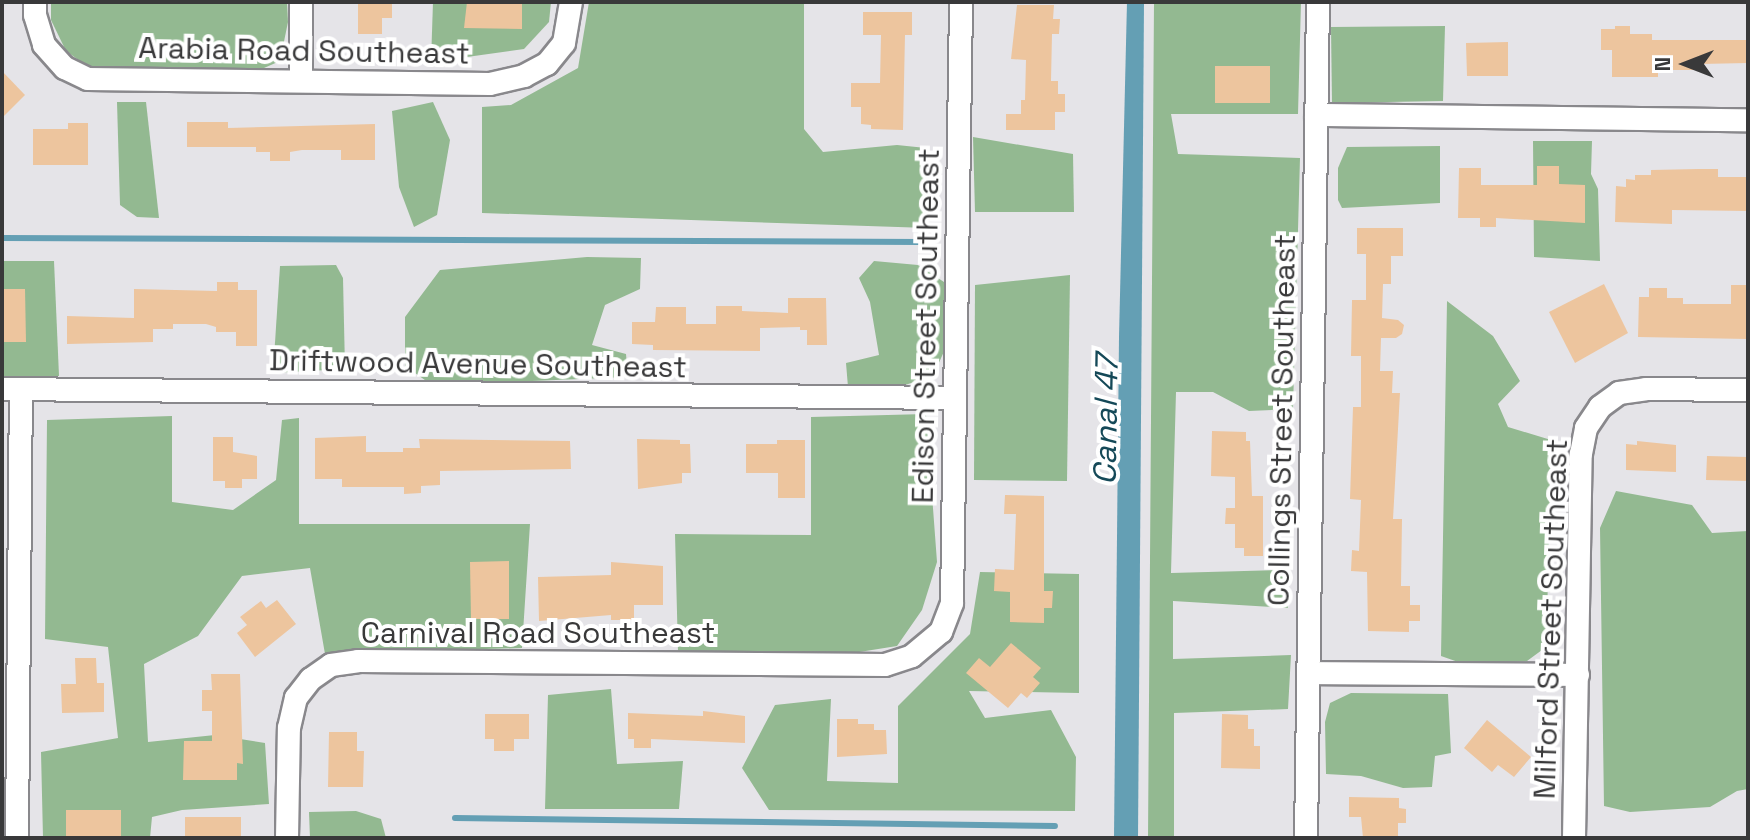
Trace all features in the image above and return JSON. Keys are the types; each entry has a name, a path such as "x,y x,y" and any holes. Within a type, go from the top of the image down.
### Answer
{"street":[{"name":"Arabia Road Southeast","path":"35,2 44,45 65,68 88,79 490,84 524,76 547,64 564,43 571,2"},
{"path":"301,2 301,80"},
{"name":"Edison Street Southeast","path":"929,643 941,632 952,603 961,2"},
{"name":"Collings Street Southeast","path":"1306,838 1318,2"},
{"path":"1316,115 1748,120"},
{"name":"Milford Street Southeast","path":"1574,838 1581,454 1586,428 1600,407 1619,393 1646,389 1748,390"},
{"path":"11,390 17,838"},
{"name":"Driftwood Avenue Southeast","path":"11,390 953,398"},
{"name":"Carnival Road Southeast","path":"287,838 289,728 293,707 311,679 331,665 358,661 885,665 912,656 929,643"},
{"path":"1309,673 1578,675"}],"green space":[{"path":"51,2 287,2 288,22 280,61 264,68 91,69 66,51 51,20"},
{"path":"433,2 551,2 549,22 524,49 431,62"},
{"path":"589,2 804,2 804,129 823,152 897,145 926,148 928,228 482,213 482,107 511,105 578,68"},
{"path":"1154,2 1301,2 1298,114 1171,114 1178,154 1300,158 1293,409 1249,411 1213,392 1176,392 1171,573 1281,570 1288,608 1173,601 1173,659 1291,655 1288,709 1174,713 1174,838 1148,838"},
{"path":"1445,26 1443,101 1332,103 1331,27"},
{"path":"117,102 146,102 159,218 137,217 120,205"},
{"path":"433,102 450,140 437,215 414,227 399,187 392,111"},
{"path":"973,137 1073,154 1074,212 975,212"},
{"path":"1533,141 1592,141 1591,174 1598,189 1600,261 1534,257"},
{"path":"1440,146 1440,203 1342,208 1338,200 1338,168 1347,147"},
{"path":"587,257 641,258 640,289 605,305 592,345 626,354 628,377 432,385 405,366 405,317 440,270"},
{"path":"2,261 54,261 59,376 2,376"},
{"path":"874,261 918,265 944,282 946,347 933,376 905,385 848,387 846,363 879,355 870,302 859,278"},
{"path":"336,265 343,278 345,369 273,373 280,266"},
{"path":"1070,275 1067,481 974,480 975,285"},
{"path":"1447,301 1493,336 1520,381 1498,404 1508,427 1551,440 1547,622 1542,650 1527,661 1461,663 1441,656"},
{"path":"926,414 937,562 922,610 897,646 853,653 678,652 675,534 811,535 811,417"},
{"path":"172,416 172,502 233,510 276,480 282,420 299,418 299,524 530,524 522,648 325,654 310,568 242,576 198,636 144,664 148,742 215,735 265,743 269,804 182,810 152,817 150,838 43,838 41,752 118,738 108,647 45,639 47,420"},
{"path":"1616,491 1692,505 1712,533 1748,531 1748,789 1737,791 1710,807 1630,812 1604,806 1600,528"},
{"path":"980,572 1079,574 1079,693 969,691 985,718 1051,710 1076,757 1075,811 769,810 742,768 775,705 831,699 827,781 898,783 898,706 970,634"},
{"path":"611,689 617,764 683,761 679,809 545,809 548,695"},
{"path":"1351,693 1448,694 1451,753 1435,756 1432,787 1403,788 1361,776 1326,774 1325,722 1330,703"},
{"path":"356,811 381,819 386,838 310,838 309,812"}],"water":[{"path":"1127,2 1144,2 1138,838 1114,838 1119,337"}],"building":[{"path":"358,2 392,2 392,18 382,18 382,34 358,34"},
{"path":"467,2 522,2 522,29 464,28"},
{"path":"1017,5 1054,5 1053,19 1060,19 1059,34 1052,34 1051,81 1058,81 1058,94 1065,94 1065,112 1055,112 1055,130 1006,130 1006,114 1021,114 1021,100 1025,100 1026,60 1011,59"},
{"path":"863,12 912,12 912,35 905,35 903,130 871,129 871,125 861,124 861,107 851,107 851,83 880,83 881,35 863,35"},
{"path":"1615,26 1630,26 1630,34 1652,34 1652,40 1748,40 1748,63 1700,64 1700,70 1658,70 1658,77 1612,77 1612,50 1601,50 1601,29 1615,29"},
{"path":"1508,42 1508,76 1467,76 1466,43"},
{"path":"1215,66 1270,66 1270,103 1215,103"},
{"path":"2,71 25,95 2,118"},
{"path":"187,122 228,122 228,128 375,124 375,160 341,160 341,150 302,150 290,152 290,161 270,161 270,152 256,152 256,147 187,147"},
{"path":"68,123 88,123 88,165 33,165 33,129 68,129"},
{"path":"1537,166 1559,166 1559,184 1585,185 1585,223 1496,218 1496,227 1480,227 1480,218 1458,218 1459,168 1481,168 1481,185 1537,185"},
{"path":"1718,169 1718,177 1748,177 1748,211 1672,210 1672,224 1615,222 1616,186 1626,187 1626,179 1635,180 1635,175 1651,175 1651,170"},
{"path":"1357,228 1403,228 1403,256 1391,256 1391,284 1383,284 1382,318 1398,320 1404,325 1402,334 1396,338 1381,338 1380,371 1393,371 1392,393 1400,393 1393,519 1402,519 1401,586 1410,586 1410,605 1420,605 1420,621 1409,621 1409,632 1368,631 1367,572 1351,571 1352,550 1359,551 1361,500 1350,499 1353,407 1361,407 1361,356 1351,356 1352,300 1366,300 1366,254 1357,254"},
{"path":"217,282 238,282 238,290 257,290 257,346 236,346 236,332 216,332 216,327 206,324 173,324 173,329 153,329 153,342 67,344 67,316 134,318 134,289 217,291"},
{"path":"1604,284 1628,333 1575,363 1549,312"},
{"path":"1731,285 1748,285 1748,339 1638,337 1639,297 1649,297 1649,288 1667,288 1667,298 1683,298 1683,304 1731,304"},
{"path":"2,289 25,289 26,342 2,342"},
{"path":"788,298 826,298 827,345 807,345 807,330 800,330 800,327 760,328 760,351 653,350 653,345 632,344 632,322 655,322 656,307 686,307 686,324 716,324 716,306 742,306 742,311 788,313"},
{"path":"1212,431 1246,432 1246,441 1250,441 1252,496 1263,496 1263,556 1244,556 1244,548 1235,548 1235,524 1225,524 1226,508 1235,508 1235,477 1211,476"},
{"path":"366,436 366,452 403,452 403,448 420,448 419,439 570,441 571,469 440,471 440,485 421,486 421,493 404,494 404,487 342,487 342,479 315,479 315,438"},
{"path":"213,437 233,437 233,452 257,456 257,479 242,479 242,488 225,488 225,481 213,481"},
{"path":"637,439 680,440 680,444 690,444 691,473 682,473 682,483 638,489"},
{"path":"777,440 805,440 805,498 778,498 778,473 746,473 746,444 777,444"},
{"path":"1637,441 1676,445 1676,472 1626,470 1626,444 1637,445"},
{"path":"1707,456 1748,457 1748,481 1706,480"},
{"path":"1005,495 1044,496 1044,591 1053,591 1052,608 1044,608 1044,623 1010,622 1010,592 994,591 995,569 1014,570 1016,514 1004,514"},
{"path":"509,561 509,619 471,619 470,562"},
{"path":"611,562 663,566 663,605 634,605 634,620 611,620 611,615 539,621 538,577 611,575"},
{"path":"277,600 296,624 255,657 237,633 247,625 240,617 261,601 266,608"},
{"path":"1011,643 1041,668 1033,677 1040,683 1027,698 1021,693 1008,708 966,673 979,658 990,667"},
{"path":"75,658 96,658 97,683 104,683 104,712 62,713 61,684 76,684"},
{"path":"211,674 240,674 243,764 237,763 237,780 183,780 184,741 212,741 212,711 202,711 202,690 212,690"},
{"path":"703,711 745,716 745,743 651,739 651,748 634,748 634,739 628,739 628,713 703,716"},
{"path":"485,714 529,714 529,739 514,739 514,751 494,751 494,739 485,739"},
{"path":"1222,714 1248,715 1248,729 1254,729 1254,746 1260,746 1260,769 1221,768"},
{"path":"837,719 858,719 858,724 874,724 874,730 886,730 887,754 837,757"},
{"path":"1487,720 1531,757 1514,777 1498,765 1492,772 1464,748"},
{"path":"329,732 357,732 357,751 364,751 363,787 328,787"},
{"path":"1349,797 1399,798 1399,808 1406,809 1406,823 1398,823 1398,838 1363,838 1361,817 1349,817"},
{"path":"66,810 121,810 121,838 66,838"},
{"path":"185,817 241,817 241,838 185,838"}],"waterway":[{"path":"2,238 921,242"},
{"path":"455,818 1055,826"}],"water label":[{"name":"Canal 47","path":"1106,420"}]}
